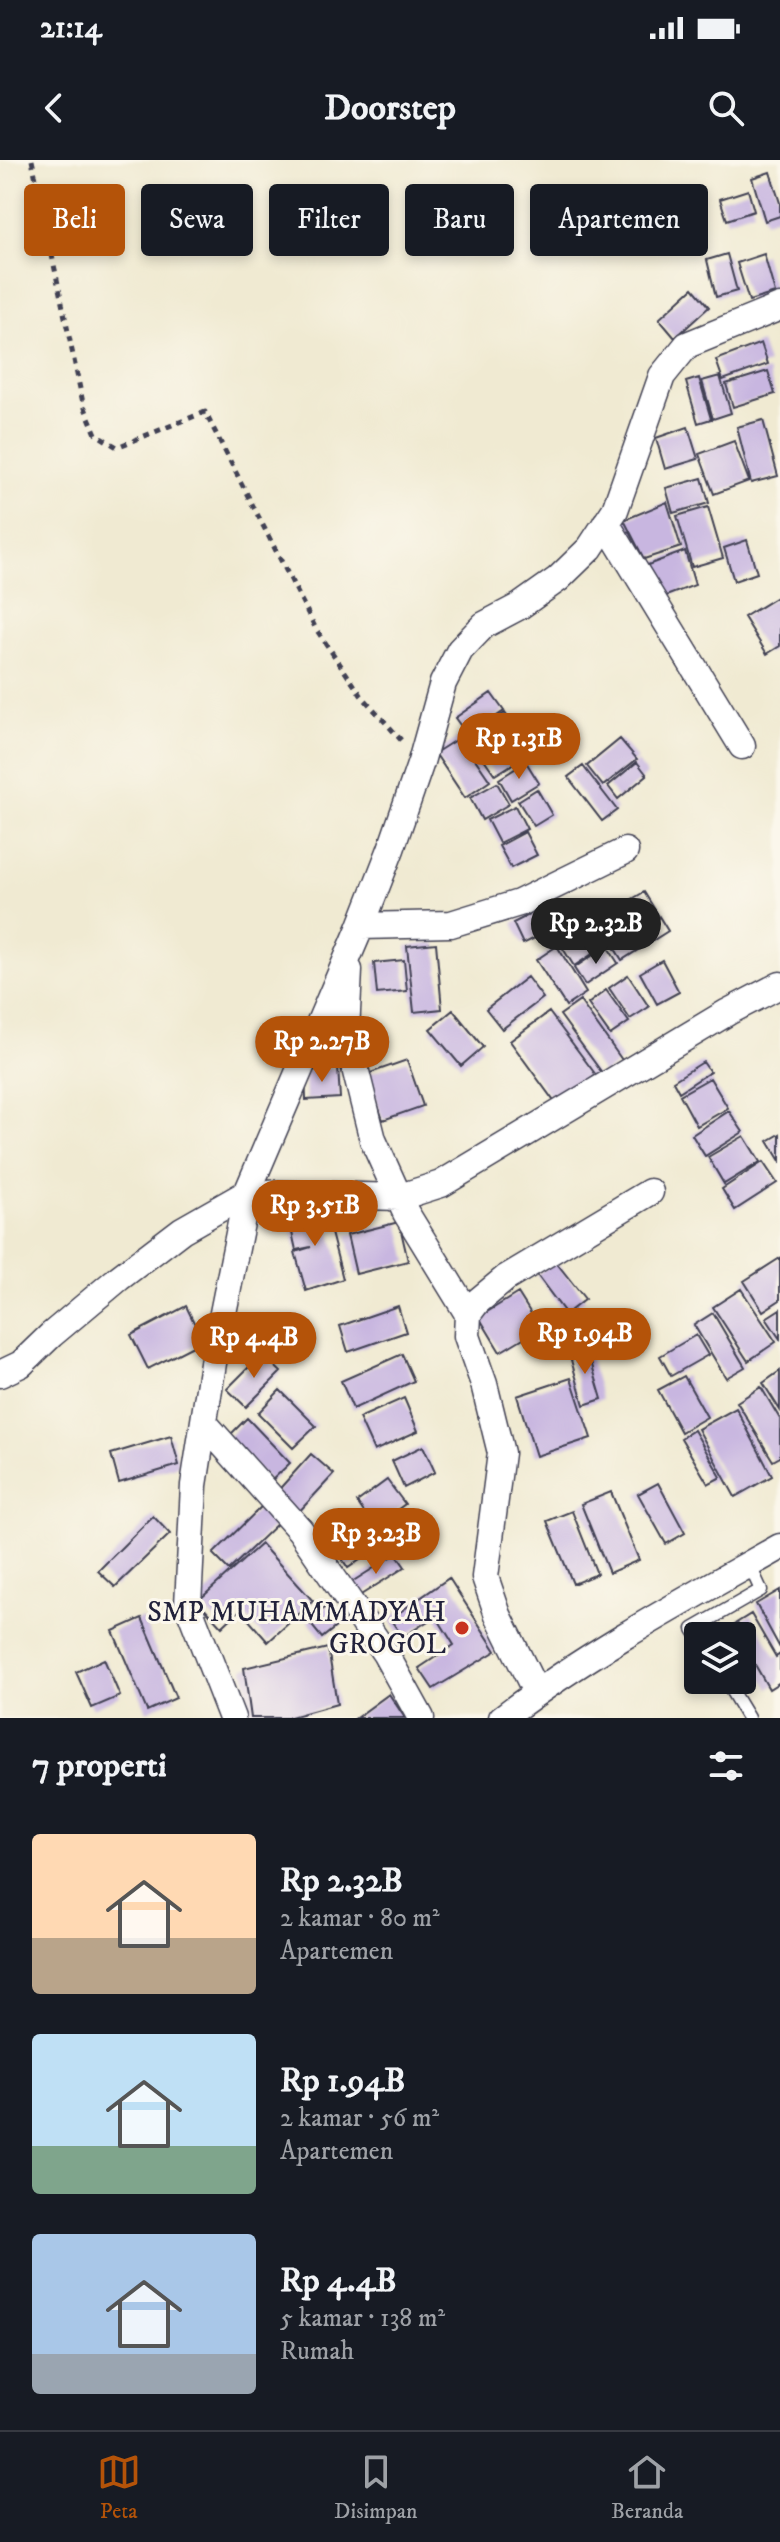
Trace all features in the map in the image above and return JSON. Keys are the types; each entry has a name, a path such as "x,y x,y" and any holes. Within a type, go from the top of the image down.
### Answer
{"street":[{"path":"232,1718 188,1605 194,1485 247,1193 361,926 421,762 443,683 460,650 484,625 520,606 558,579 590,548 615,510 662,376 687,345 780,307"},
{"path":"606,523 742,746"},
{"path":"361,926 451,924 519,903 625,851"},
{"path":"350,951 346,1032 373,1140 406,1213 468,1314 467,1336 484,1384 501,1453 485,1577 498,1615 536,1692"},
{"path":"0,1374 21,1364 107,1287 182,1230 247,1193 400,1197 441,1184 728,1012 780,985"},
{"path":"468,1314 477,1302 506,1278 650,1192"},
{"path":"204,1423 300,1530 385,1653 421,1718"},
{"path":"502,1718 536,1692 652,1620 780,1547"}],"lane":[{"path":"705,1622 761,1590 749,1564"},
{"path":"733,1694 748,1718"}],"path":[{"path":"32,160 83,403 96,434 117,447 205,412 316,629 361,695 421,762"}],"building":[{"path":"770,172 780,203 780,216 765,221 752,178"},
{"path":"748,190 754,211 727,220 720,199"},
{"path":"727,254 737,291 716,297 707,260"},
{"path":"764,254 775,293 749,301 737,263"},
{"path":"693,288 709,307 675,338 659,319"},
{"path":"761,343 768,364 723,380 716,360"},
{"path":"768,371 775,394 733,407 726,384"},
{"path":"720,376 731,413 713,419 702,381"},
{"path":"699,378 711,419 698,423 686,382"},
{"path":"763,420 778,476 751,483 737,427"},
{"path":"688,427 698,459 665,469 656,438"},
{"path":"734,441 749,481 714,494 699,454"},
{"path":"702,478 709,503 673,513 666,488"},
{"path":"667,502 681,547 644,559 624,520"},
{"path":"708,507 723,558 692,567 677,516"},
{"path":"747,540 757,573 734,581 724,548"},
{"path":"685,551 695,585 666,596 645,566"},
{"path":"780,595 780,646 767,654 744,617"},
{"path":"491,693 504,711 468,736 455,718"},
{"path":"505,713 516,729 480,754 469,739"},
{"path":"519,732 532,752 495,775 482,756"},
{"path":"460,737 490,781 465,798 435,753"},
{"path":"620,739 637,759 603,786 587,766"},
{"path":"526,762 539,783 511,800 499,779"},
{"path":"637,762 647,775 618,799 608,786"},
{"path":"583,766 617,810 602,821 568,777"},
{"path":"497,783 509,804 482,820 470,798"},
{"path":"537,789 552,815 534,826 518,801"},
{"path":"515,806 527,829 499,843 487,820"},
{"path":"525,832 537,855 511,868 499,846"},
{"path":"644,892 668,931 622,960 597,920"},
{"path":"541,909 551,930 523,944 513,923"},
{"path":"591,916 609,943 574,966 557,939"},
{"path":"436,943 442,1009 414,1012 407,946"},
{"path":"557,946 586,993 566,1006 536,960"},
{"path":"607,946 618,963 585,985 574,968"},
{"path":"404,960 407,991 377,994 374,963"},
{"path":"662,960 679,992 657,1004 640,973"},
{"path":"628,975 649,1007 630,1019 609,988"},
{"path":"527,977 543,998 502,1029 486,1009"},
{"path":"606,990 629,1022 610,1035 588,1004"},
{"path":"580,1001 622,1060 603,1074 560,1015"},
{"path":"453,1010 483,1047 461,1066 430,1029"},
{"path":"549,1012 596,1075 556,1104 510,1041"},
{"path":"407,1060 423,1106 383,1120 367,1074"},
{"path":"703,1062 710,1072 679,1092 673,1081"},
{"path":"338,1068 340,1098 306,1100 305,1071"},
{"path":"710,1078 728,1108 697,1126 680,1095"},
{"path":"729,1111 743,1132 705,1156 692,1135"},
{"path":"780,1134 780,1161 768,1141"},
{"path":"744,1136 760,1162 724,1184 708,1157"},
{"path":"763,1162 777,1183 735,1210 722,1189"},
{"path":"324,1206 343,1279 306,1291 295,1252 311,1247 296,1250 288,1215"},
{"path":"399,1222 408,1261 356,1274 347,1235"},
{"path":"780,1258 780,1300 763,1311 744,1281"},
{"path":"555,1261 585,1299 566,1314 537,1275"},
{"path":"741,1289 776,1342 748,1361 713,1307"},
{"path":"518,1293 540,1328 500,1352 479,1317"},
{"path":"186,1306 203,1341 148,1369 131,1335"},
{"path":"398,1306 406,1332 348,1352 340,1326"},
{"path":"780,1309 780,1339 766,1318"},
{"path":"713,1313 745,1367 726,1378 694,1325"},
{"path":"696,1335 708,1355 671,1376 660,1356"},
{"path":"587,1348 602,1399 584,1405 569,1353"},
{"path":"262,1354 281,1372 246,1407 227,1389"},
{"path":"402,1354 414,1381 353,1409 341,1381"},
{"path":"780,1371 780,1410 763,1383"},
{"path":"684,1376 707,1417 681,1432 658,1390"},
{"path":"571,1378 591,1438 536,1456 517,1396"},
{"path":"761,1387 780,1419 780,1457 773,1461 737,1402"},
{"path":"280,1390 316,1426 293,1448 258,1413"},
{"path":"404,1398 418,1431 374,1451 359,1418"},
{"path":"736,1408 772,1476 735,1497 698,1429"},
{"path":"247,1418 290,1463 270,1482 227,1438"},
{"path":"694,1430 721,1477 708,1484 681,1438"},
{"path":"171,1436 179,1465 119,1483 111,1454"},
{"path":"423,1446 435,1472 404,1488 392,1461"},
{"path":"311,1454 334,1474 295,1516 273,1496"},
{"path":"387,1480 405,1504 374,1527 357,1502"},
{"path":"658,1483 685,1533 666,1544 638,1494"},
{"path":"611,1492 639,1560 609,1573 581,1504"},
{"path":"266,1502 283,1518 229,1570 213,1554"},
{"path":"572,1511 597,1574 573,1584 547,1521"},
{"path":"153,1516 170,1534 115,1587 98,1571"},
{"path":"374,1527 385,1543 348,1568 337,1551"},
{"path":"261,1544 313,1601 268,1642 240,1610 222,1627 198,1601"},
{"path":"396,1554 405,1567 356,1598 347,1585"},
{"name":"SMP MUHAMMADYAH GROGOL","path":"449,1578 496,1651 433,1689 419,1668 454,1645 436,1616 403,1637 390,1619"},
{"path":"780,1590 780,1648 756,1604"},
{"path":"334,1601 347,1618 322,1638 308,1621"},
{"path":"751,1614 756,1622 738,1622"},
{"path":"142,1618 176,1698 147,1711 113,1631"},
{"path":"756,1623 776,1657 780,1654 780,1682 769,1689 756,1666"},
{"path":"328,1648 337,1704 287,1718 251,1718 244,1668"},
{"path":"104,1659 120,1696 92,1708 76,1672"},
{"path":"389,1694 405,1718 356,1718"}],"place":[{"name":"SMP MUHAMMADYAH GROGOL","path":"462,1628"}]}
